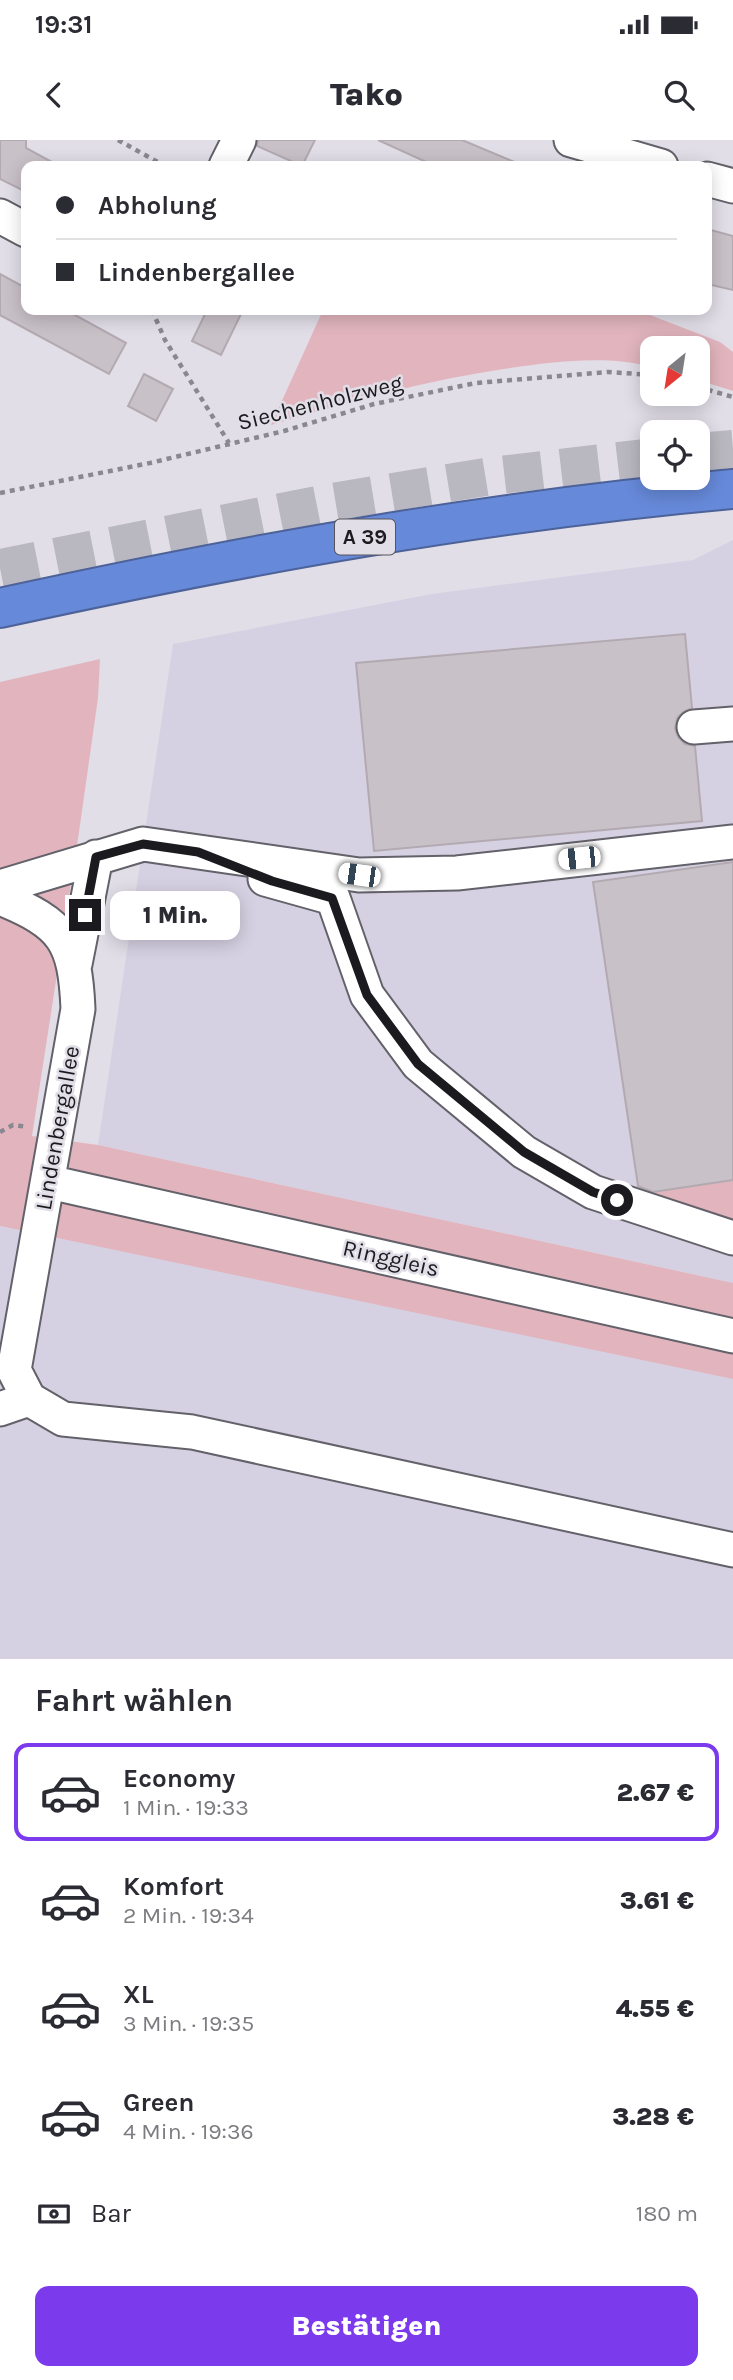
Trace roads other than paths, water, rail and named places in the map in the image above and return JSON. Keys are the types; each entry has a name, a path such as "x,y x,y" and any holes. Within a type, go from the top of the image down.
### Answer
{"highway":[{"name":"A 39","path":"0,608 187,567 344,540 503,517 733,489"}],"street":[{"path":"228,161 239,140"},
{"path":"571,140 644,161"},
{"path":"712,180 733,186"},
{"path":"0,216 21,227"},
{"path":"694,727 733,723"},
{"path":"0,887 143,844 359,875 457,873 733,842"},
{"path":"198,852 272,881 332,898 367,995 418,1064 524,1152 593,1192 733,1238"},
{"name":"Lindenbergallee","path":"14,1404 14,1370 78,1009 75,964 96,857"},
{"name":"Lindenbergallee","path":"0,898 29,910 52,926 68,946 75,964"},
{"name":"Ringgleis","path":"49,1182 733,1336"},
{"path":"14,1404 63,1419 192,1432 733,1550"}],"tunnel":[{"path":"710,451 733,449"},
{"path":"0,568 332,502 491,476 640,459"}]}
